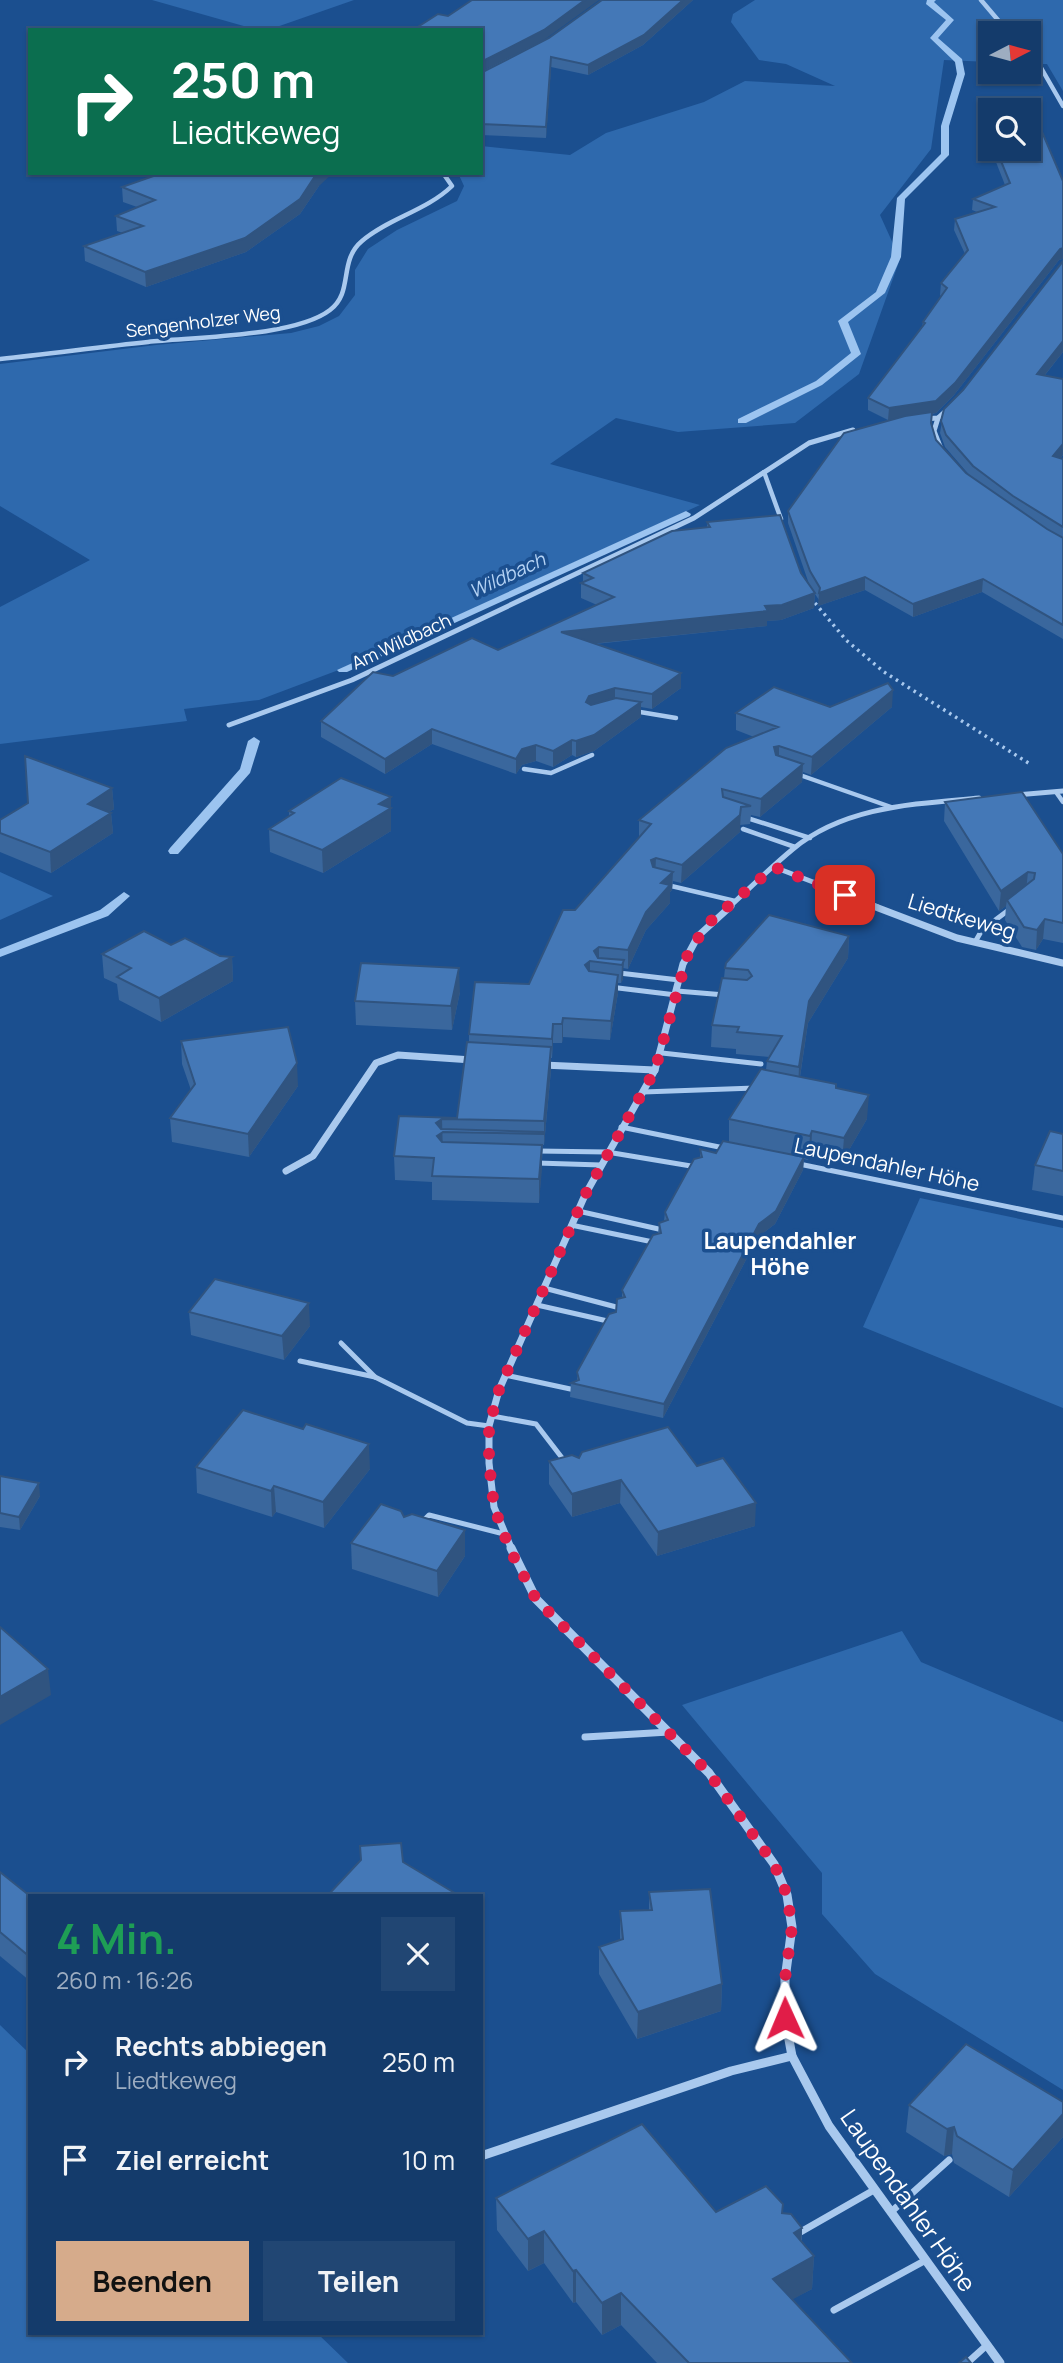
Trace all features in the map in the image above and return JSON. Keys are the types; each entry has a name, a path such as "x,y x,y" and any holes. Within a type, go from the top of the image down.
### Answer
{"street":[{"path":"981,0 999,21"},
{"path":"1041,68 1063,106"},
{"name":"Sengenholzer Weg","path":"0,359 258,331 321,316 340,303 344,291 344,264 360,242 440,200 452,186 444,175"},
{"path":"945,458 934,431 937,418 956,401"},
{"path":"912,420 937,418"},
{"name":"Am Wildbach","path":"229,725 293,704 352,680 694,518 809,443 856,430"},
{"path":"1002,796 1060,792"},
{"name":"Laupendahler Höhe","path":"988,797 891,807 838,822 795,847 698,936 689,950 662,1053 655,1070 607,1152 571,1225 505,1375 489,1426 489,1462 494,1507 504,1534 536,1599 709,1773 774,1864 787,1895 792,1927 785,1979 785,2018 792,2056 829,2126 1000,2363"},
{"name":"Liedtkeweg","path":"774,867 975,942 1063,963"},
{"path":"286,1171 313,1156 376,1063 398,1055 481,1060"},
{"path":"536,1064 655,1070"},
{"path":"483,2155 731,2071 792,2056"}],"lane":[{"path":"764,472 783,525"},
{"path":"627,710 676,718"},
{"path":"524,769 541,775 555,774 592,755"},
{"path":"790,772 891,807"},
{"path":"1060,792 1063,802"},
{"path":"736,815 810,838"},
{"path":"743,830 795,847"},
{"path":"654,881 734,901"},
{"path":"975,942 982,930 1020,902"},
{"path":"612,972 680,980"},
{"path":"602,986 732,996"},
{"path":"662,1053 761,1064"},
{"path":"642,1092 761,1088"},
{"path":"621,1128 727,1149"},
{"path":"525,1150 607,1152 697,1167"},
{"path":"522,1163 601,1165"},
{"name":"Laupendahler Höhe","path":"794,1163 1063,1218"},
{"path":"578,1211 663,1230"},
{"path":"571,1225 656,1243"},
{"path":"544,1288 620,1308"},
{"path":"537,1305 612,1322"},
{"path":"341,1343 375,1377"},
{"path":"300,1361 375,1377 467,1423 489,1426"},
{"path":"505,1375 575,1390"},
{"path":"492,1416 536,1424 569,1466"},
{"path":"414,1530 429,1515 504,1534"},
{"path":"585,1737 668,1732"},
{"path":"891,2212 949,2160"},
{"path":"785,2241 874,2190"},
{"path":"834,2310 926,2260"},
{"path":"967,2363 986,2345"}],"path":[{"path":"815,603 846,640 884,672 1041,771"}],"shaded area":[{"path":"152,0 354,0 274,28 251,28"},
{"path":"755,0 1063,0 1063,91 1047,64 1041,64 1041,21 978,21 978,61 944,60 931,149 880,215 900,259 859,374 795,423 678,432 616,418 550,464 700,505 336,671 259,700 184,709 187,721 0,744 0,607 90,560 0,506 0,364 156,345 291,333 319,326 339,316 355,295 355,270 368,249 397,230 457,201 464,186 459,175 483,175 483,146 570,155 606,133 704,102 745,81 835,86 786,64 759,60 731,22 733,14"},
{"path":"0,872 53,896 0,920"},
{"path":"920,1198 1063,1228 1063,1408 863,1327"},
{"path":"902,1631 921,1662 1063,1722 1063,2090 875,1974 822,1914 822,1873 682,1705"},
{"path":"0,2025 28,2052 28,2335 319,2335 348,2363 0,2363"}],"building":[{"path":"472,0 585,0 544,30 483,61 483,28 416,28 438,14 448,16"},
{"path":"602,0 683,0 644,35 588,65 551,57 546,127 483,124 483,72 549,38"},
{"path":"1041,129 1063,181 1063,248 955,383 936,401 889,408 868,398 925,323 923,322 947,288 941,283 968,250 955,219 995,207 973,199 1010,183 1001,161 1041,161"},
{"path":"156,175 316,175 300,199 245,238 145,272 84,246 143,226 116,216 155,200 122,187"},
{"path":"1063,261 1063,341 1037,374 1063,379 1063,444 1053,456 1063,459 1063,527 1013,496 973,466 946,435 941,421 944,409 963,390"},
{"path":"932,412 931,423 936,440 966,473 1063,538 1063,625 983,579 913,604 865,577 819,593 820,588 810,571 788,511 844,433 905,416"},
{"path":"780,515 801,573 815,593 782,605 765,606 768,611 561,632 681,673 652,694 615,688 589,696 586,702 591,705 616,698 641,702 594,735 572,740 553,751 536,745 522,749 516,759 432,729 385,759 321,721 373,672 393,676 472,638 498,650 614,597 581,583 593,578 583,573 672,531 710,527 707,522"},
{"path":"888,683 893,690 812,757 779,746 774,747 776,755 803,764 761,799 722,789 723,797 751,806 741,807 740,815 682,865 656,858 651,860 653,867 673,872 661,883 670,885 646,912 628,950 599,947 594,951 598,958 624,960 622,965 590,961 585,965 589,971 618,975 611,1021 563,1018 562,1024 553,1024 552,1039 469,1034 475,982 529,984 563,910 575,910 651,824 639,820 726,748 778,727 736,713 774,687 830,707"},
{"path":"25,756 112,788 88,804 111,813 50,852 0,833 0,820 28,803"},
{"path":"341,778 391,797 379,804 391,808 322,850 269,829 294,813 289,811"},
{"path":"1022,792 1063,854 1063,923 1045,919 1037,930 1024,927 1007,900 1034,879 1035,873 1028,872 1001,891 945,802"},
{"path":"769,915 849,936 809,1001 799,1067 767,1061 782,1036 737,1032 739,1027 712,1025 722,978 747,980 752,976 748,970 725,968 726,963"},
{"path":"144,931 171,945 185,938 220,956 232,957 159,998 117,977 131,968 102,954"},
{"path":"361,963 459,968 451,1006 355,1001"},
{"path":"288,1027 297,1063 248,1134 170,1118 195,1084 181,1041"},
{"path":"467,1042 551,1047 544,1121 442,1119 436,1123 441,1129 543,1132 443,1132 437,1136 442,1142 542,1145 539,1179 432,1176 434,1158 394,1156 399,1116 457,1118"},
{"path":"761,1069 836,1084 836,1088 869,1095 844,1138 812,1131 810,1136 729,1119"},
{"path":"1050,1131 1063,1134 1063,1171 1035,1165"},
{"path":"723,1141 804,1157 776,1211 759,1224 664,1404 571,1383 579,1380 577,1372 609,1314 616,1312 617,1299 625,1297 622,1290 653,1235 661,1233 659,1223 668,1220 665,1212 694,1159 702,1157 700,1149 716,1153"},
{"path":"215,1279 309,1303 282,1336 189,1312"},
{"path":"243,1410 303,1429 306,1424 369,1444 323,1502 274,1486 271,1491 196,1467"},
{"path":"668,1427 697,1466 723,1458 756,1503 658,1532 621,1480 572,1494 549,1461 572,1455 579,1458 582,1452"},
{"path":"0,1476 39,1483 19,1517 0,1513"},
{"path":"381,1504 401,1511 404,1517 412,1514 465,1530 437,1571 351,1543"},
{"path":"0,1627 48,1669 0,1697"},
{"path":"401,1843 403,1862 456,1894 329,1894 361,1860 360,1846"},
{"path":"0,1872 28,1894 28,1955 0,1932"},
{"path":"710,1889 722,1984 638,2012 599,1947 623,1939 620,1911 652,1910 649,1892"},
{"path":"966,2044 1063,2102 1063,2114 1013,2170 957,2136 954,2127 947,2129 909,2105"},
{"path":"642,2124 716,2212 766,2186 783,2204 782,2213 791,2214 802,2228 794,2233 814,2256 773,2279 852,2363 689,2363 621,2293 602,2303 576,2270 573,2271 544,2231 528,2239 496,2198"},
{"path":"966,2357 971,2363 959,2363"}],"waterway":[{"name":"Wildbach","path":"742,421 819,383 856,354 843,321 880,293 896,257 901,198 945,155 945,126 961,74 959,61 934,38 950,20 929,2 932,0"},
{"name":"Wildbach","path":"343,670 686,514"},
{"name":"Wildbach","path":"174,851 246,770 254,741"},
{"name":"Wildbach","path":"0,953 104,913 124,896"}],"district":[{"name":"Laupendahler Höhe","path":"780,1253"}],"route":[{"path":"785,2018 785,1979 792,1927 787,1895 774,1864 709,1773 536,1599 510,1550 494,1507 489,1462 489,1426 505,1375 585,1195 655,1070 662,1053 683,964 698,936 712,920 774,867 845,895"}]}
